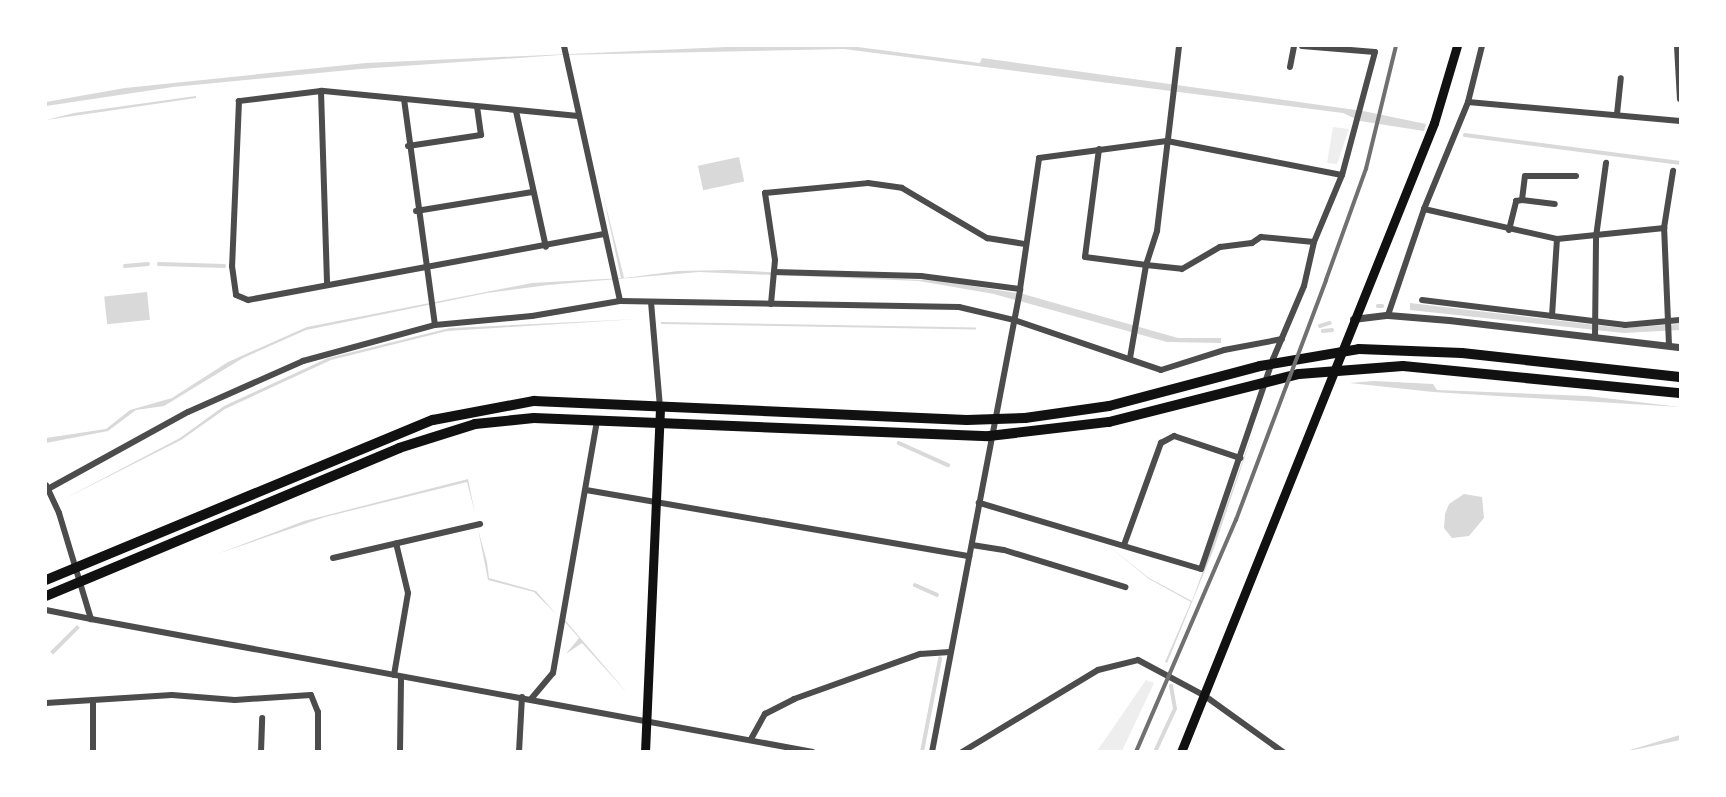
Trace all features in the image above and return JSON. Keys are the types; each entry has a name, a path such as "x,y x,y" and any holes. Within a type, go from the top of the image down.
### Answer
{"highway":[{"path":"46,580 433,420 534,401 995,419 1108,406 1260,366 1359,349 1462,353 1681,377"},
{"path":"46,596 435,435 475,424 534,418 989,436 1109,422 1253,384 1351,369 1461,369 1681,393"}],"main road":[{"path":"1181,751 1434,123 1457,46"},
{"path":"645,751 660,407"}],"street":[{"path":"564,46 620,301"},
{"path":"1130,358 1146,265 1157,231 1179,46"},
{"path":"1290,67 1294,46"},
{"path":"979,503 1201,569 1282,339 1304,286 1314,242 1342,175 1375,52 1301,46"},
{"path":"1388,315 1424,209 1468,102 1482,46"},
{"path":"1677,46 1681,99"},
{"path":"1617,114 1621,78"},
{"path":"578,116 321,91 239,101 232,266 236,295 248,300 546,247 604,234"},
{"path":"321,91 327,284"},
{"path":"404,99 416,211 435,325"},
{"path":"1468,102 1681,121"},
{"path":"408,146 481,135 477,107"},
{"path":"516,111 546,247"},
{"path":"932,751 972,545 989,436 995,419 1020,289 1040,158 1167,141 1342,175"},
{"path":"1099,149 1084,257 1182,270 1220,247 1252,243 1261,237 1314,242"},
{"path":"1595,337 1597,237 1606,163"},
{"path":"1669,345 1664,228 1673,171"},
{"path":"1522,200 1525,176 1576,176"},
{"path":"771,304 774,272 765,193 868,183 902,188 987,237 1026,244"},
{"path":"416,211 532,192"},
{"path":"1509,230 1516,201 1555,204"},
{"path":"1424,209 1557,239 1597,237 1664,228"},
{"path":"1552,316 1557,239"},
{"path":"774,272 921,276 1020,289"},
{"path":"1422,300 1596,322 1681,320"},
{"path":"91,619 46,488 188,412 292,366 435,325 532,316 620,301 959,307 1014,320 1161,370 1224,350 1282,339"},
{"path":"651,302 660,407"},
{"path":"1353,319 1388,315 1681,347"},
{"path":"531,699 553,673 597,420"},
{"path":"1124,545 1160,443 1174,436 1240,458"},
{"path":"586,490 969,556"},
{"path":"332,558 480,524"},
{"path":"396,543 408,593 398,676 400,751"},
{"path":"972,545 1004,550 1125,587"},
{"path":"46,610 522,697 647,723 751,739 781,748 813,751"},
{"path":"751,739 765,714 794,699 920,654 950,652"},
{"path":"962,751 1114,663 1138,660 1205,696 1283,751"},
{"path":"46,703 311,695 318,712 318,751"},
{"path":"519,751 522,697"},
{"path":"93,700 93,751"},
{"path":"261,751 262,718"}],"shaded area":[{"path":"749,46 850,46 980,63 982,58 1363,111 1426,124 1424,131 1360,121 1343,113 844,49 560,55 360,69 173,87 46,106 46,102 125,88 366,63"},
{"path":"196,98 46,120 74,113"},
{"path":"1333,127 1349,129 1337,164 1327,163"},
{"path":"739,157 744,181 703,190 698,166"},
{"path":"602,190 624,278 678,271 729,270 941,281 1023,294 1178,338 1221,338 1221,343 1167,342 994,294 919,281 699,272 487,293 306,330 243,358 164,406 136,410 108,431 46,443 46,438 106,429 130,410 172,398 228,362 307,327 532,283 621,278"},
{"path":"147,292 150,320 107,324 104,296"},
{"path":"1410,303 1622,328 1680,324 1680,330 1624,333 1410,310"},
{"path":"638,319 447,331 331,360 225,409 181,440 62,500 180,438 224,406 328,358 450,328"},
{"path":"661,322 976,327 976,329"},
{"path":"1374,381 1433,384 1437,390 1588,396 1680,407 1433,392 1350,383"},
{"path":"1256,424 1213,551 1167,663 1165,662 1191,602 1149,579 1105,543 1149,578 1192,601"},
{"path":"468,479 475,513 467,482 325,517 217,554 304,521"},
{"path":"1464,494 1482,497 1484,518 1469,536 1452,538 1444,528 1445,514 1449,504"},
{"path":"478,529 489,578 536,591 557,615 534,592 488,580"},
{"path":"565,620 629,695 582,643 566,654 579,638"},
{"path":"77,625 80,628 53,655 50,652"},
{"path":"1146,680 1154,683 1122,751 1097,751"},
{"path":"1680,735 1680,740 1629,751 1630,750"}],"waterway":[{"path":"1465,135 1680,163"},
{"path":"125,266 148,264"},
{"path":"159,264 224,266"},
{"path":"1320,326 1330,323"},
{"path":"1323,331 1332,330"},
{"path":"899,443 948,465"},
{"path":"915,585 937,595"},
{"path":"922,752 940,659"},
{"path":"1155,752 1175,709 1171,686"}],"railway":[{"path":"1136,752 1236,520 1326,280 1366,169 1396,46"}]}
